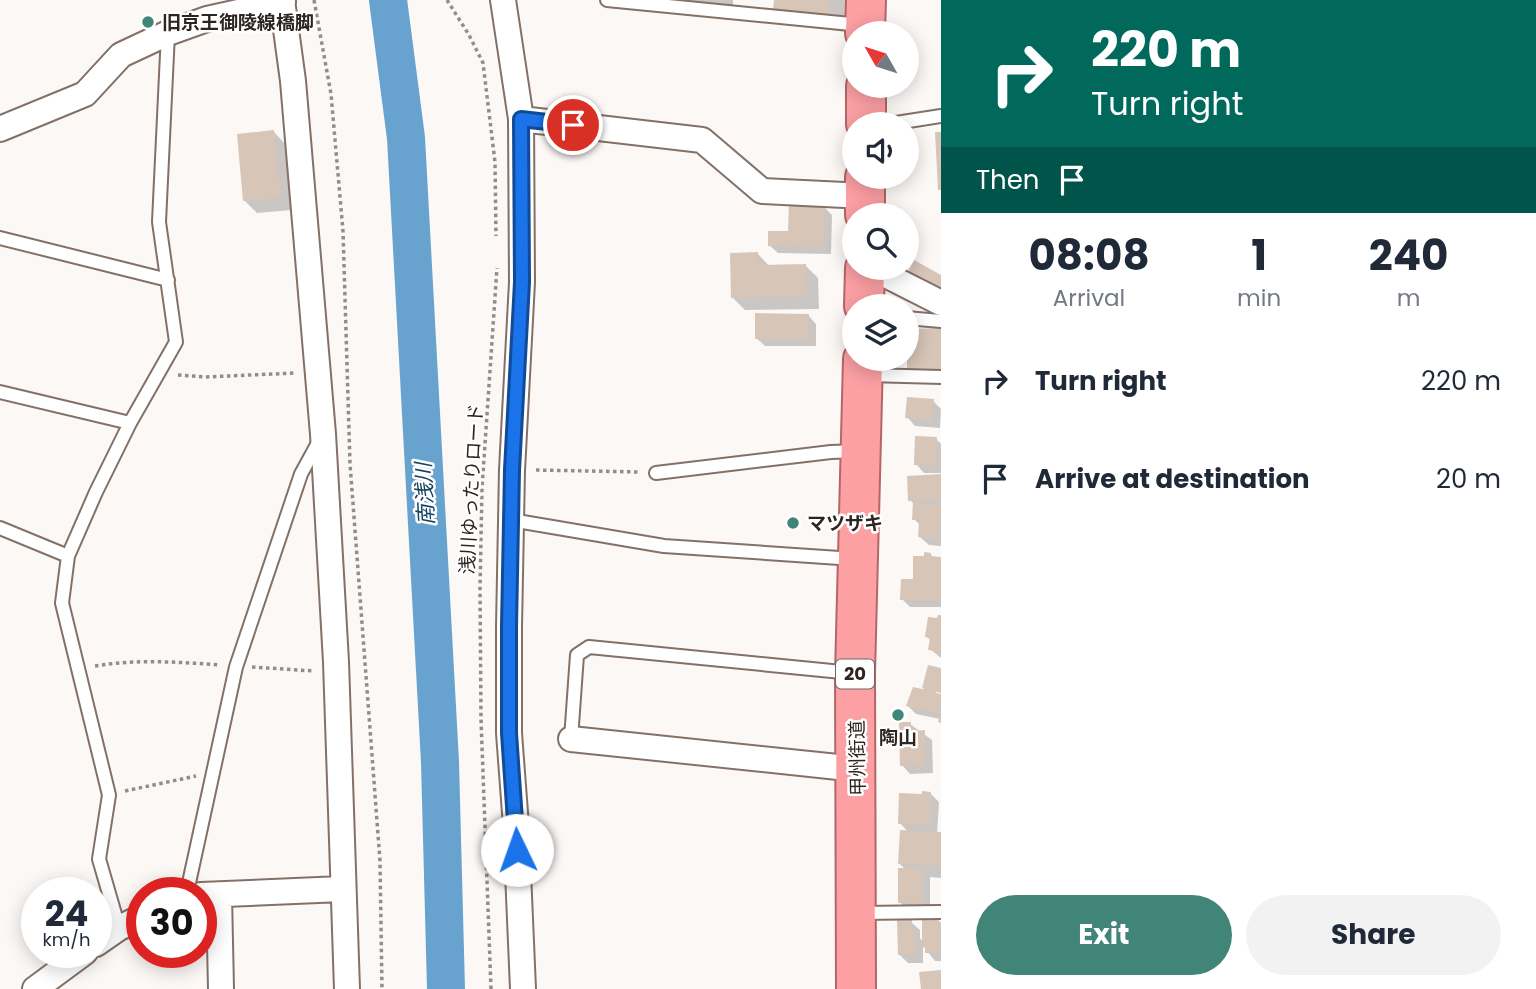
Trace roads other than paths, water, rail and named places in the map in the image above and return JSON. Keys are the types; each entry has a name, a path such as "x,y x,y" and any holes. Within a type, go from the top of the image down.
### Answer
{"highway":[{"name":"甲州街道","path":"856,989 856,674 863,371"}],"street":[{"path":"503,0 521,119 522,282 512,470 509,733 523,989"},
{"path":"0,129 85,94 121,55 168,33 206,19 283,1 293,82 323,434 336,673 346,989"},
{"path":"521,119 702,140 762,191 865,196"},
{"path":"896,280 941,303"},
{"path":"571,739 857,769"},
{"path":"217,895 342,889"},
{"path":"112,933 126,925"},
{"path":"217,955 221,989"},
{"path":"35,989 63,968"}],"lane":[{"path":"607,0 865,19"},
{"path":"119,928 99,859 109,795 62,603 68,556 130,423 176,342 159,222 168,33"},
{"path":"919,119 941,116"},
{"path":"0,239 168,279"},
{"path":"919,319 941,321"},
{"path":"894,371 941,377"},
{"path":"0,392 130,423"},
{"path":"190,877 236,667 301,474 323,434"},
{"path":"656,473 831,452 862,451"},
{"path":"511,520 664,546 859,559"},
{"path":"0,528 68,556"},
{"path":"571,739 577,655 589,646 856,674"},
{"path":"856,913 941,912"}],"waterway":[{"name":"南浅川","path":"388,0 406,138 440,762 446,989"}],"place":[{"name":"旧京王御陵線橋脚","path":"148,22"},
{"name":"マツザキ","path":"793,523"},
{"name":"陶山","path":"898,715"}]}
